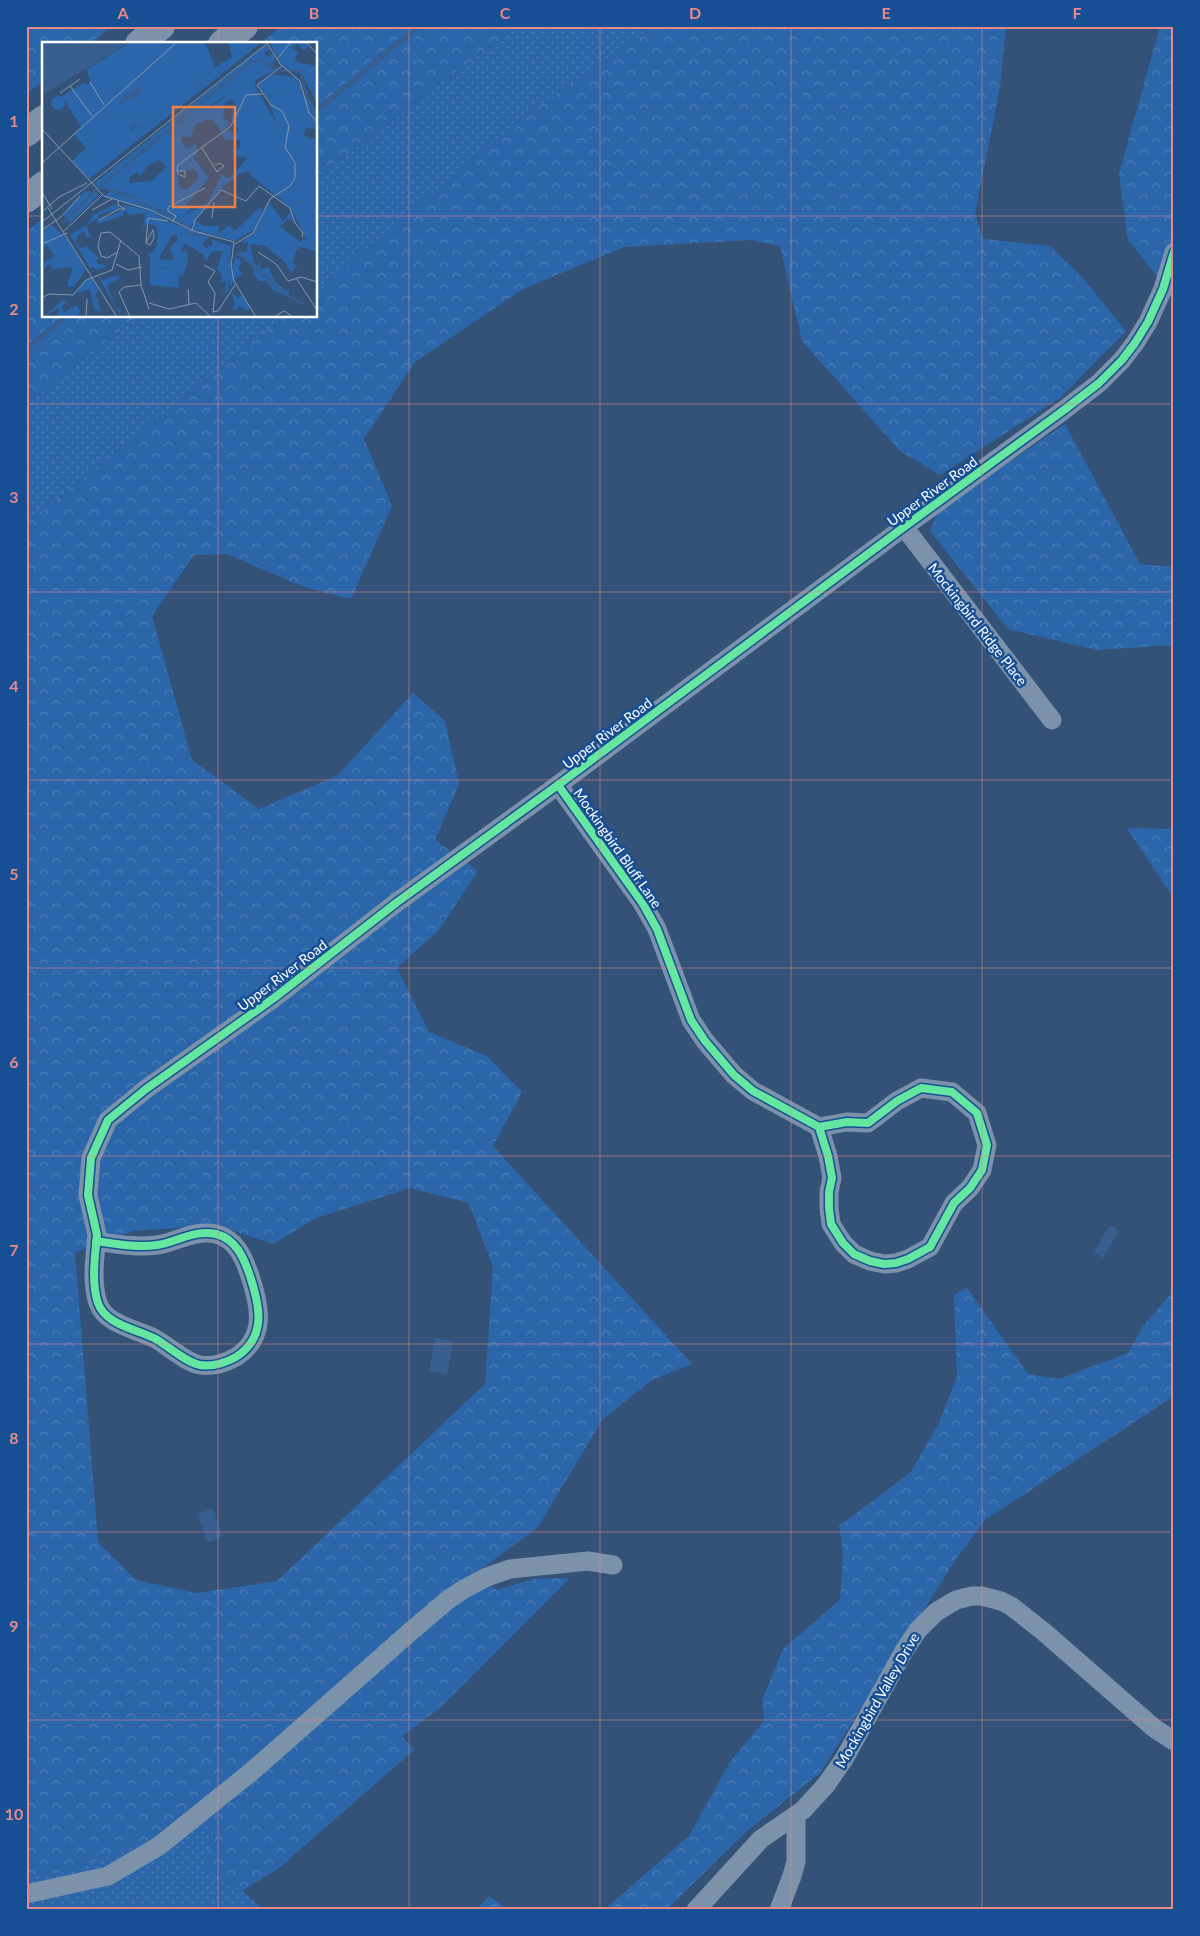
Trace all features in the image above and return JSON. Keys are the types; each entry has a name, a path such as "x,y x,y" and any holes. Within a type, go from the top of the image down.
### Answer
{"highway":[{"path":"141,42 161,26"},
{"path":"224,42 244,26"},
{"path":"26,133 42,121"},
{"path":"26,199 42,187"}],"street":[{"name":"Upper River Road","path":"96,1241 134,1246 157,1245 198,1233 216,1234 231,1242 243,1256 257,1298 259,1319 254,1338 244,1352 225,1364 199,1365 154,1338 132,1330 106,1316 98,1303 94,1275 96,1241 97,1235 88,1195 91,1158 108,1120 146,1089 274,998 396,902 558,785 1099,383 1136,343 1148,322 1163,288 1174,252"},
{"name":"Mockingbird Ridge Place","path":"904,527 1052,720"},
{"name":"Mockingbird Bluff Lane","path":"558,785 643,904 657,929 691,1020 709,1047 734,1075 753,1090 819,1127"},
{"path":"921,1088 952,1092 976,1113 987,1144 982,1170 970,1188 954,1203 930,1247 908,1259 884,1264 870,1261 854,1254 843,1243 831,1224 828,1208 832,1178 828,1156 819,1127 847,1122 868,1123 897,1101 921,1088"},
{"path":"26,1894 108,1876 159,1846 251,1772 443,1605 472,1585 487,1577 510,1569 588,1561 613,1564"},
{"name":"Mockingbird Valley Drive","path":"696,1910 761,1839 803,1810 826,1785 844,1759 904,1651 918,1630 936,1612 956,1600 972,1596 982,1596 1011,1606 1044,1632 1154,1728 1174,1741"},
{"path":"779,1910 796,1862 796,1815"}],"green space":[{"path":"26,26 112,26 92,42 42,42 42,82 26,94"},
{"path":"282,26 517,26 318,176 318,42 262,42"},
{"path":"517,26 654,26 526,115 318,289 318,176"},
{"path":"654,26 1006,26 1000,87 975,213 983,239 1050,246 1082,277 1126,331 1060,398 940,475 900,451 802,341 780,246 750,240 624,247 523,289 415,362 364,439 392,506 351,599 304,587 227,554 194,555 152,616 192,760 259,809 338,775 413,693 445,721 459,784 435,840 478,871 439,930 397,968 429,1032 487,1056 522,1092 493,1146 692,1364 652,1380 603,1419 538,1527 476,1573 496,1590 535,1579 570,1578 441,1707 402,1736 414,1750 279,1868 242,1891 204,1867 215,1826 192,1805 147,1844 64,1872 26,1878 26,524 283,318 318,318 318,289 526,115","holes":["410,1188 469,1203 493,1267 485,1384 277,1581 197,1593 136,1580 98,1542 75,1252 133,1231 216,1225 273,1244 316,1218"]},
{"path":"1163,26 1174,26 1174,297 1128,240 1119,174 1159,30"},
{"path":"42,220 42,318 135,318 26,405 26,232"},
{"path":"135,318 283,318 26,524 26,405"},
{"path":"1065,424 1140,564 1174,567 1174,645 1097,650 1008,629 930,531 938,511"},
{"path":"1127,828 1174,829 1174,899"},
{"path":"967,1288 1028,1374 1059,1379 1128,1353 1143,1326 1174,1290 1174,1396 985,1520 954,1562 820,1773 747,1831 666,1910 604,1910 689,1836 730,1762 764,1721 762,1700 783,1649 840,1600 843,1554 839,1526 910,1473 938,1425 957,1376 954,1295"},
{"path":"192,1805 215,1826 242,1891 264,1910 26,1910 26,1878 64,1872 147,1844"},
{"path":"489,1896 508,1910 476,1910"}],"shaded area":[{"path":"1110,1225 1119,1231 1103,1258 1094,1252"},
{"path":"435,1338 453,1341 447,1375 429,1371"},
{"path":"211,1509 214,1510 222,1535 220,1538 209,1542 206,1540 198,1514"}],"waterway":[{"path":"318,109 419,26"},
{"path":"26,349 65,318"}],"cycle path":[{"path":"96,1241 104,1242 126,1245 149,1246 201,1233 216,1234 229,1240 238,1250 245,1263 254,1287 258,1310 257,1330 253,1340 246,1349 236,1357 223,1363 200,1365 182,1357 154,1338 114,1321 102,1310 96,1295 94,1269 95,1252 96,1243 97,1235 88,1195 91,1158 108,1120 146,1089 274,998 396,903 1099,383 1122,360 1148,322 1163,289 1174,252"},
{"path":"558,785 643,904 657,929 691,1020 705,1041 734,1075 753,1091 819,1127 828,1156 832,1178 829,1192 831,1224 843,1243 854,1254 870,1261 884,1264 896,1263 930,1247 954,1203 970,1188 982,1170 987,1145 977,1113 952,1092 921,1088 897,1101 868,1123 847,1122 819,1127"}]}
